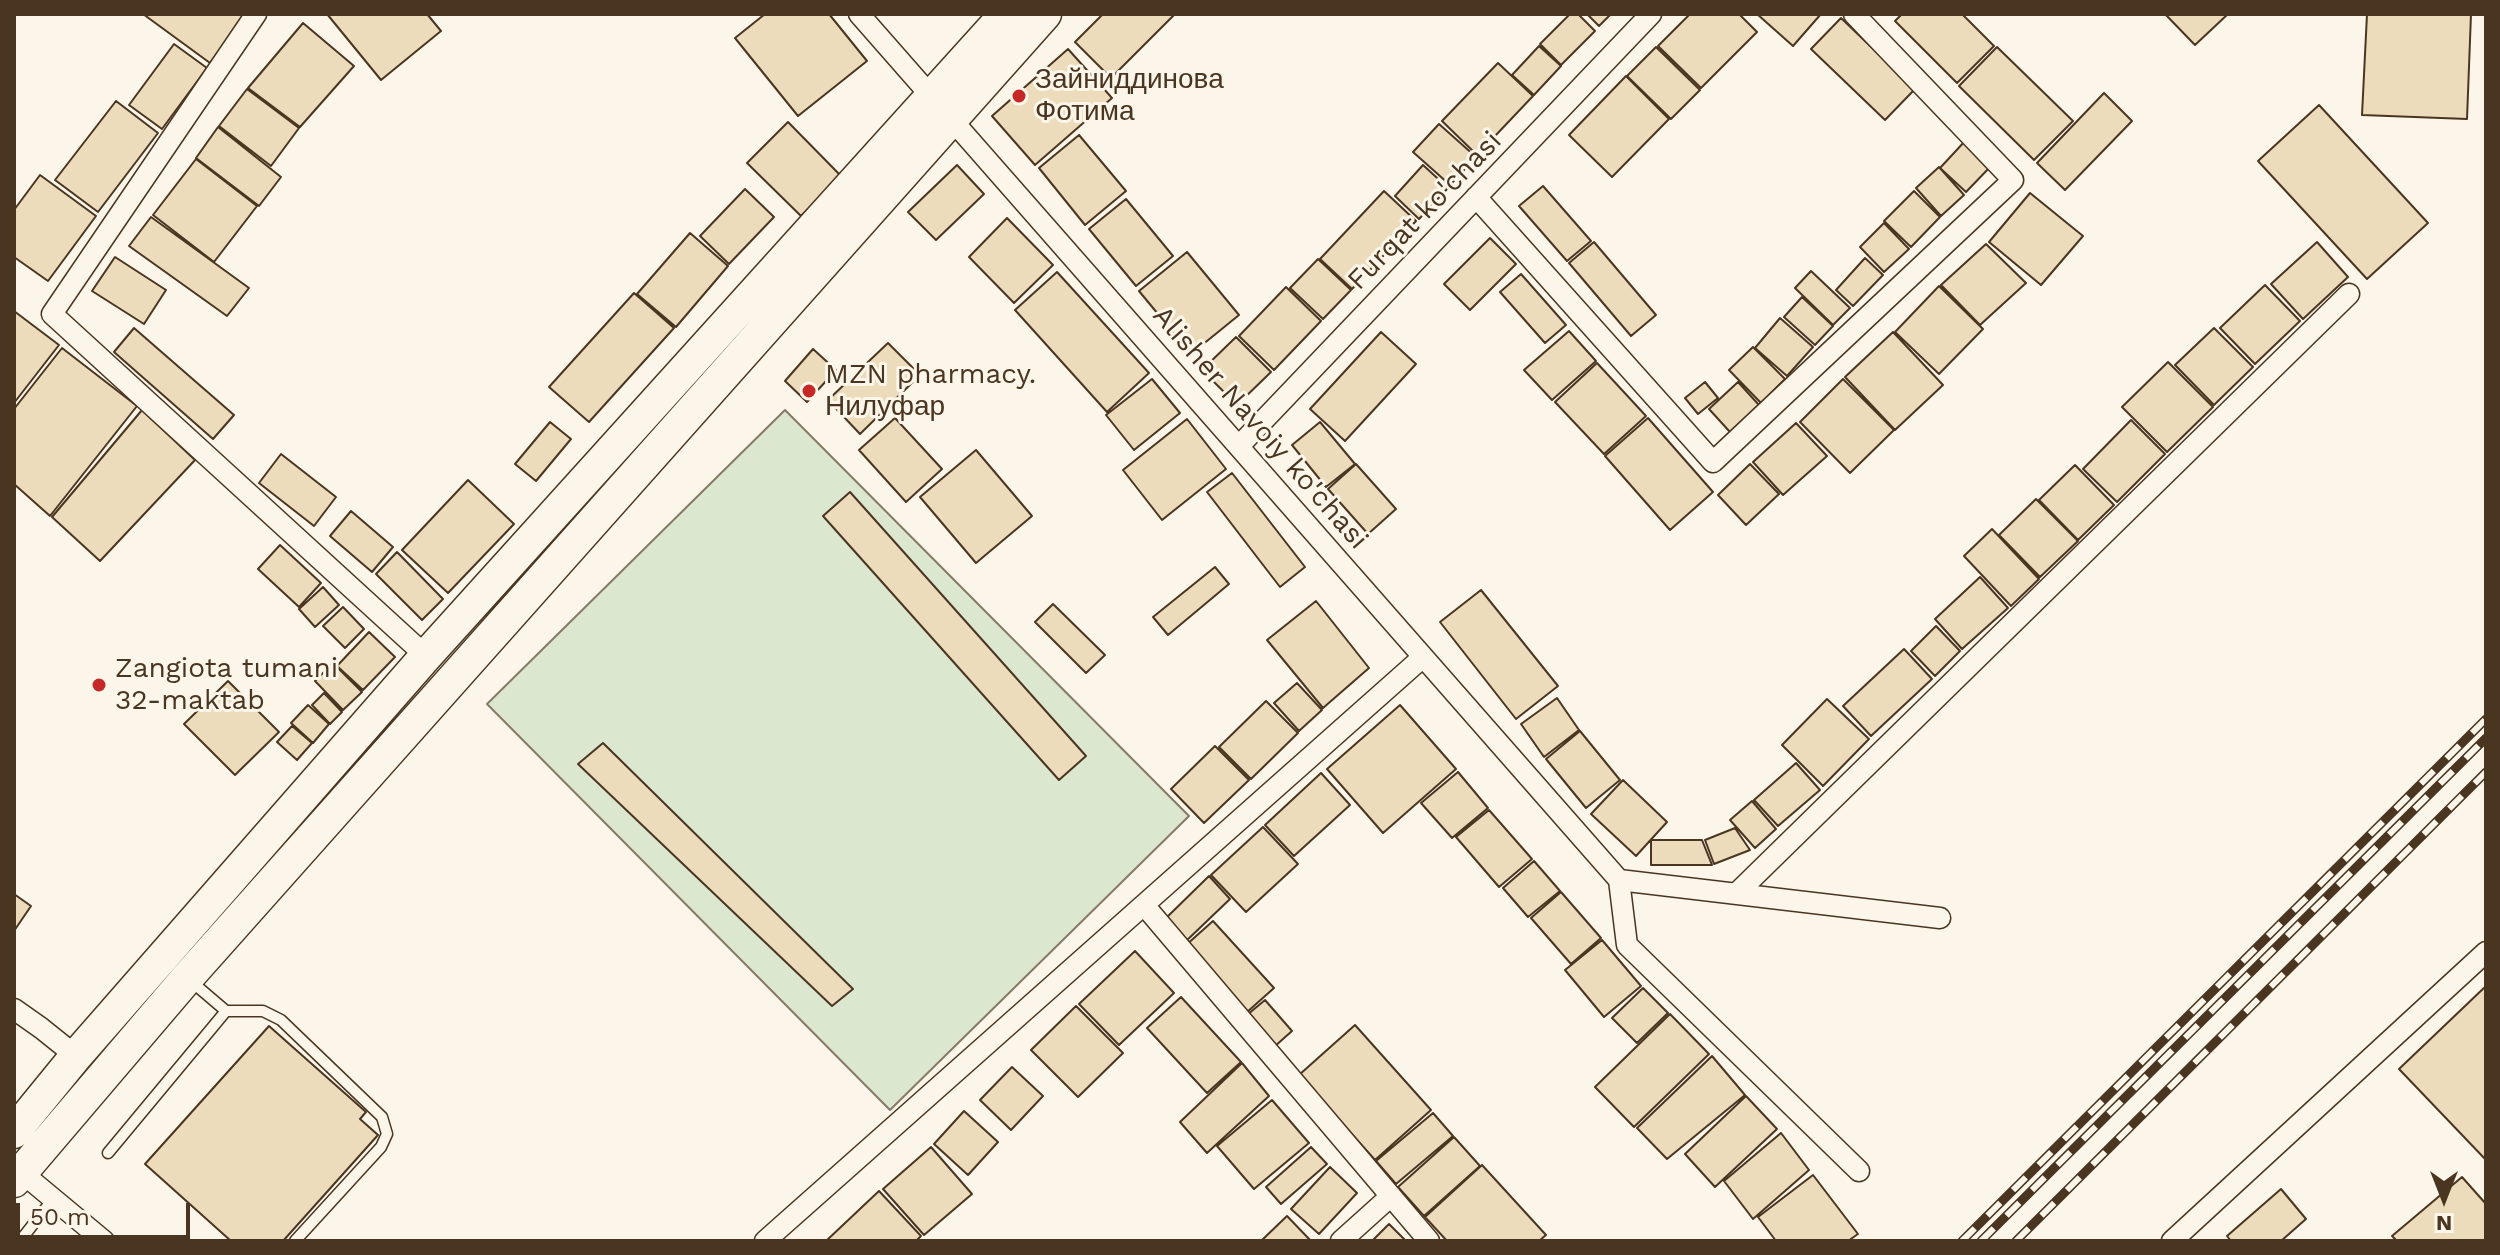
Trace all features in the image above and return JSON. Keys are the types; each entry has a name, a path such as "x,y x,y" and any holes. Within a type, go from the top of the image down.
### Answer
{"main road":[{"path":"18,1176 941,109 1006,14"},
{"path":"14,1132 76,1056 426,656 941,109 1045,14"}],"street":[{"path":"256,14 52,314 426,656"},
{"name":"Alisher Navoiy ko'chasi","path":"859,14 1619,880"},
{"name":"Furqat ko'chasi","path":"1239,446 1651,14"},
{"path":"1476,197 1713,462 2013,180 1854,14"},
{"path":"1736,894 2349,294"},
{"path":"765,1241 1423,657"},
{"path":"1859,1171 1627,945 1619,880 1940,918"},
{"path":"1144,905 1429,1241"},
{"path":"2172,1241 2486,952"},
{"path":"14,1009 76,1056"},
{"path":"18,1176 53,1199 104,1241"},
{"path":"1341,1241 1391,1196"}],"lane":[{"path":"187,978 226,1011 263,1011 281,1020 382,1117 387,1134 381,1147 295,1241"},
{"path":"108,1153 226,1011"},
{"path":"20,1241 53,1199"}],"green space":[{"path":"785,410 1189,816 890,1110 487,704"}],"building":[{"path":"143,14 246,14 210,63"},
{"path":"327,14 427,14 441,31 381,80"},
{"path":"765,14 829,14 867,61 798,116 735,38"},
{"path":"1103,14 1175,14 1111,78 1075,42"},
{"path":"1570,14 1578,14 1595,31 1561,65 1540,44"},
{"path":"1587,14 1611,14 1599,26"},
{"path":"1690,14 1739,14 1757,32 1701,88 1658,46"},
{"path":"1757,14 1821,14 1793,46"},
{"path":"1902,14 1962,14 1994,46 1957,83 1895,21"},
{"path":"2165,14 2228,14 2195,45"},
{"path":"2367,14 2471,14 2467,119 2362,115"},
{"path":"1841,18 1915,89 1885,120 1811,49"},
{"path":"303,23 354,66 300,127 248,88"},
{"path":"174,44 207,68 162,129 129,105"},
{"path":"1539,46 1561,66 1534,95 1512,75"},
{"path":"1656,47 1700,90 1671,119 1627,76"},
{"path":"1997,47 2073,121 2034,160 1959,86"},
{"path":"1068,49 1112,98 1035,165 992,116"},
{"path":"1498,63 1533,96 1477,155 1442,121"},
{"path":"1626,76 1669,119 1612,177 1569,135"},
{"path":"247,89 299,128 271,166 219,126"},
{"path":"2104,93 2132,121 2065,190 2037,163"},
{"path":"116,101 158,133 98,212 55,180"},
{"path":"2319,105 2428,223 2367,279 2258,161"},
{"path":"788,122 841,176 801,216 747,163"},
{"path":"1439,124 1476,157 1450,185 1413,152"},
{"path":"218,127 281,177 259,206 196,158"},
{"path":"1079,135 1126,191 1085,225 1039,168"},
{"path":"1966,140 1992,165 1966,192 1940,168"},
{"path":"196,159 257,206 214,262 153,215"},
{"path":"957,165 984,194 936,240 908,212"},
{"path":"1423,165 1448,188 1419,219 1395,196"},
{"path":"1939,167 1964,195 1941,216 1916,188"},
{"path":"40,175 96,216 48,281 14,257 14,210"},
{"path":"1543,186 1591,241 1567,261 1519,206"},
{"path":"745,189 774,217 729,264 700,236"},
{"path":"1384,191 1416,221 1352,289 1320,259"},
{"path":"1914,191 1940,217 1911,247 1884,221"},
{"path":"2030,193 2083,236 2041,285 1989,242"},
{"path":"1126,199 1173,256 1136,286 1089,229"},
{"path":"151,217 249,288 227,316 129,246"},
{"path":"1007,218 1053,265 1014,303 969,257"},
{"path":"1884,223 1909,249 1884,272 1860,247"},
{"path":"690,233 728,266 676,327 637,294"},
{"path":"1490,238 1516,264 1470,310 1444,284"},
{"path":"1594,242 1656,315 1631,336 1569,263"},
{"path":"2317,242 2348,277 2303,319 2271,284"},
{"path":"1986,244 2026,283 1980,325 1941,285"},
{"path":"1187,252 1239,315 1191,354 1139,291"},
{"path":"115,257 166,290 144,324 92,291"},
{"path":"1865,258 1883,275 1853,306 1836,290"},
{"path":"1318,259 1351,290 1323,319 1290,288"},
{"path":"1811,271 1850,308 1833,325 1795,288"},
{"path":"1057,272 1149,373 1107,412 1015,310"},
{"path":"1521,274 1566,325 1545,343 1500,292"},
{"path":"2265,285 2300,321 2255,364 2220,328"},
{"path":"1939,286 1983,329 1939,374 1895,332"},
{"path":"1286,287 1321,321 1274,370 1239,336"},
{"path":"634,293 674,328 589,422 549,387"},
{"path":"1802,297 1833,326 1815,345 1784,317"},
{"path":"14,311 59,345 14,403"},
{"path":"1780,318 1813,347 1787,376 1755,348"},
{"path":"134,328 234,415 213,439 114,352"},
{"path":"2214,328 2253,367 2214,405 2175,365"},
{"path":"1569,331 1596,361 1552,400 1524,370"},
{"path":"1381,332 1416,364 1345,441 1310,409"},
{"path":"1893,332 1943,385 1895,430 1845,377"},
{"path":"1236,337 1271,372 1237,405 1202,370"},
{"path":"888,343 920,375 860,434 828,400"},
{"path":"1753,347 1785,379 1761,403 1729,370"},
{"path":"62,348 137,406 50,516 14,484 14,409"},
{"path":"813,349 836,370 807,402 785,381"},
{"path":"2168,362 2213,407 2167,452 2122,407"},
{"path":"1597,363 1646,416 1604,454 1555,402"},
{"path":"1152,379 1180,413 1134,450 1106,415"},
{"path":"1843,379 1894,430 1850,473 1800,422"},
{"path":"1705,382 1718,398 1698,414 1685,398"},
{"path":"1738,382 1759,405 1730,432 1709,409"},
{"path":"142,410 195,460 100,561 52,517"},
{"path":"895,418 942,469 906,502 859,450"},
{"path":"1648,418 1713,492 1670,530 1605,456"},
{"path":"1187,419 1226,469 1162,520 1123,470"},
{"path":"2131,420 2165,454 2117,502 2083,469"},
{"path":"550,422 571,439 536,481 515,464"},
{"path":"1320,422 1355,464 1326,487 1292,445"},
{"path":"1796,423 1827,456 1783,495 1753,462"},
{"path":"976,450 1032,516 976,563 920,497"},
{"path":"281,454 336,497 314,526 259,483"},
{"path":"1356,464 1396,509 1368,534 1328,489"},
{"path":"1750,464 1779,494 1746,525 1718,495"},
{"path":"2075,465 2114,505 2078,540 2039,500"},
{"path":"1232,473 1305,567 1280,587 1207,492"},
{"path":"468,480 514,524 448,593 402,550"},
{"path":"850,492 1086,756 1059,780 823,516"},
{"path":"2036,499 2078,541 2040,577 1999,535"},
{"path":"351,511 393,547 372,572 330,536"},
{"path":"1992,529 2039,579 2011,606 1964,556"},
{"path":"280,545 321,583 299,607 258,569"},
{"path":"397,552 443,599 422,620 376,574"},
{"path":"1215,567 1229,584 1168,635 1153,617"},
{"path":"1980,577 2008,608 1962,649 1935,619"},
{"path":"323,587 339,605 315,627 299,609"},
{"path":"1481,590 1558,686 1516,719 1440,622"},
{"path":"1316,601 1369,668 1323,708 1267,640"},
{"path":"1053,604 1105,655 1086,673 1035,622"},
{"path":"343,607 364,629 345,648 323,626"},
{"path":"1936,626 1960,651 1935,676 1911,651"},
{"path":"369,632 395,657 363,690 337,666"},
{"path":"1904,649 1932,679 1871,736 1843,706"},
{"path":"333,663 362,692 343,710 315,681"},
{"path":"228,681 279,732 235,775 184,724"},
{"path":"1297,683 1322,710 1299,731 1274,703"},
{"path":"324,693 342,712 330,724 312,705"},
{"path":"1557,698 1579,730 1544,757 1521,724"},
{"path":"1827,699 1869,739 1823,786 1782,745"},
{"path":"1266,701 1298,733 1251,779 1219,747"},
{"path":"308,705 329,724 313,743 291,723"},
{"path":"1400,705 1456,769 1383,833 1327,769"},
{"path":"292,726 312,743 297,760 277,742"},
{"path":"1580,731 1620,780 1586,808 1546,759"},
{"path":"603,743 853,989 832,1006 578,764"},
{"path":"1215,746 1249,780 1204,823 1171,789"},
{"path":"1796,763 1820,790 1778,826 1754,800"},
{"path":"1458,772 1488,808 1452,838 1421,803"},
{"path":"1321,773 1350,805 1294,856 1265,825"},
{"path":"1623,780 1667,822 1636,856 1591,814"},
{"path":"1752,801 1776,829 1755,848 1730,820"},
{"path":"1489,810 1532,859 1499,887 1456,837"},
{"path":"1263,827 1298,864 1246,912 1211,875"},
{"path":"1735,828 1750,850 1714,864 1705,840"},
{"path":"1651,840 1702,840 1712,865 1651,865"},
{"path":"1534,861 1560,891 1528,917 1503,888"},
{"path":"1209,876 1230,899 1183,944 1162,922"},
{"path":"1561,892 1601,938 1571,964 1531,918"},
{"path":"14,894 31,906 14,931"},
{"path":"1213,921 1274,988 1246,1013 1185,946"},
{"path":"1602,940 1641,986 1604,1017 1565,970"},
{"path":"1135,951 1174,993 1119,1045 1079,1004"},
{"path":"2486,986 2486,1160 2399,1069"},
{"path":"1643,988 1668,1013 1637,1043 1612,1018"},
{"path":"1181,997 1241,1062 1207,1093 1147,1028"},
{"path":"1265,1000 1292,1031 1274,1047 1247,1015"},
{"path":"1076,1006 1123,1053 1078,1097 1031,1050"},
{"path":"1670,1014 1709,1054 1634,1127 1595,1087"},
{"path":"1355,1025 1431,1110 1375,1160 1299,1075"},
{"path":"269,1026 366,1112 360,1119 378,1135 283,1241 231,1241 145,1164"},
{"path":"1712,1056 1745,1095 1667,1159 1637,1128"},
{"path":"1242,1063 1269,1096 1207,1153 1180,1122"},
{"path":"1012,1067 1043,1096 1011,1130 980,1100"},
{"path":"1746,1096 1777,1129 1715,1187 1685,1154"},
{"path":"1272,1100 1309,1143 1254,1189 1217,1146"},
{"path":"964,1111 998,1142 968,1175 934,1144"},
{"path":"1433,1113 1453,1136 1396,1184 1376,1161"},
{"path":"1781,1133 1809,1170 1753,1219 1724,1181"},
{"path":"1454,1137 1480,1166 1424,1216 1398,1187"},
{"path":"931,1147 972,1194 924,1235 883,1189"},
{"path":"1311,1147 1327,1164 1281,1204 1266,1187"},
{"path":"1482,1165 1546,1235 1539,1241 1447,1241 1425,1217"},
{"path":"1330,1167 1357,1193 1319,1234 1291,1209"},
{"path":"1813,1175 1858,1234 1848,1241 1776,1241 1758,1217"},
{"path":"2462,1177 2486,1204 2486,1241 2397,1241 2392,1236"},
{"path":"2281,1189 2306,1219 2281,1241 2231,1241 2227,1236"},
{"path":"879,1191 921,1236 916,1241 826,1241"},
{"path":"1287,1216 1311,1241 1261,1241"},
{"path":"1389,1224 1406,1241 1372,1241"}],"railway":[{"path":"1962,1241 2486,719"},
{"path":"1981,1241 2486,738"},
{"path":"2016,1241 2486,772"}],"place":[{"name":"Зайниддинова Фотима","path":"1019,96"},
{"name":"MZN pharmacy. Нилуфар","path":"809,391"},
{"name":"Zangiota tumani 32-maktab","path":"99,685"}]}
